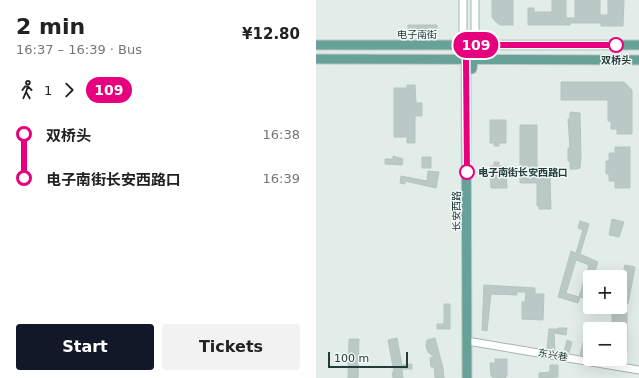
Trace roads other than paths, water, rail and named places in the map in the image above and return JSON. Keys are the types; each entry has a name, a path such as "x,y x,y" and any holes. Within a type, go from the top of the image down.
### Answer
{"main road":[{"name":"电子南街","path":"316,45 639,45"},
{"name":"长安西路","path":"463,45 469,59 470,341 472,378"},
{"name":"长安西路","path":"469,59 475,45"},
{"path":"316,59 639,60"},
{"name":"长安西路","path":"467,378 470,341"}],"street":[{"path":"463,0 463,45"},
{"path":"475,0 475,45"},
{"name":"东兴巷","path":"470,341 639,370"}],"place":[{"name":"双桥头","path":"616,45"},
{"name":"电子南街长安西路口","path":"467,172"}]}
